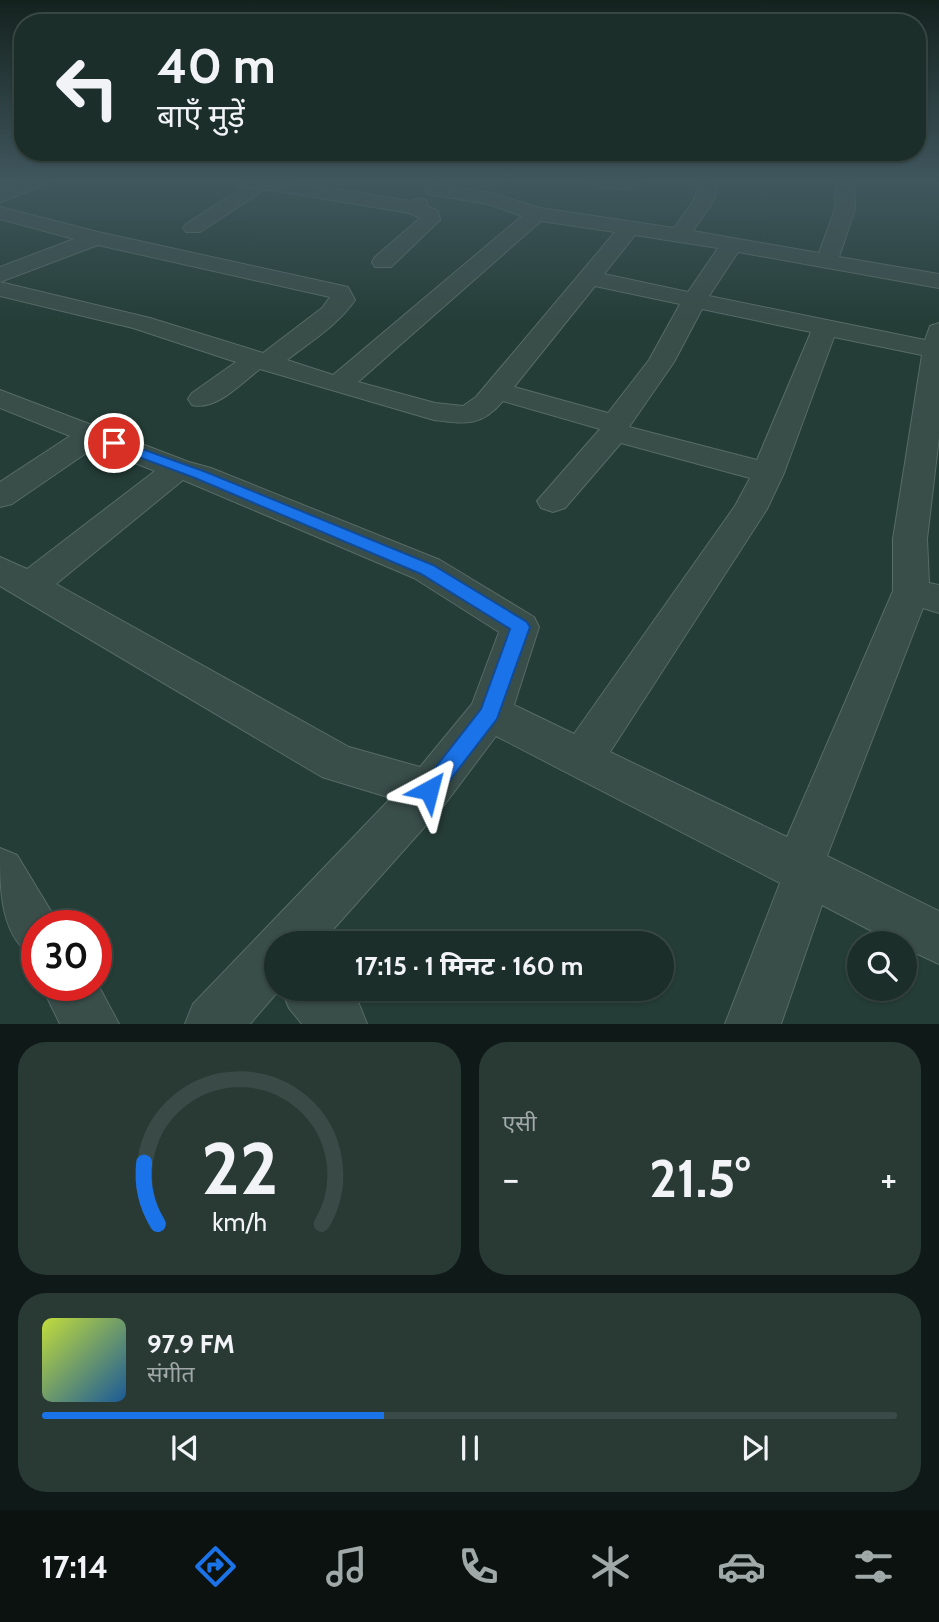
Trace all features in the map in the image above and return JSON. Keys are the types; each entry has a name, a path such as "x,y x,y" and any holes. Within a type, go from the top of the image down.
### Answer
{"street":[{"path":"71,228 96,238 340,292 343,300 331,313 202,399"},
{"path":"383,262 421,228"},
{"path":"338,385 521,228"},
{"path":"0,289 141,323 338,385 434,411 463,415 474,413 497,391 629,228"},
{"path":"635,228 939,281"},
{"path":"680,235 685,228"},
{"path":"827,260 838,228"},
{"path":"0,275 96,238"},
{"path":"553,502 615,428 661,362 694,301 732,244"},
{"path":"587,278 825,327 938,341 930,455 910,539 925,595 804,869 753,1024"},
{"path":"582,758 750,509 768,473 825,327"},
{"path":"497,391 768,473"},
{"path":"3,402 200,475 427,569 520,627 490,713 429,790 297,931"},
{"path":"0,498 92,435"},
{"path":"178,469 15,578 338,763 429,790"},
{"path":"490,713 939,938"},
{"path":"2,881 22,910"},
{"path":"213,1024 264,967"},
{"path":"78,1001 92,1024"},
{"path":"319,1001 339,1024"}],"route":[{"path":"114,443 200,475 281,511 427,569 520,627 490,713 429,790"}]}
